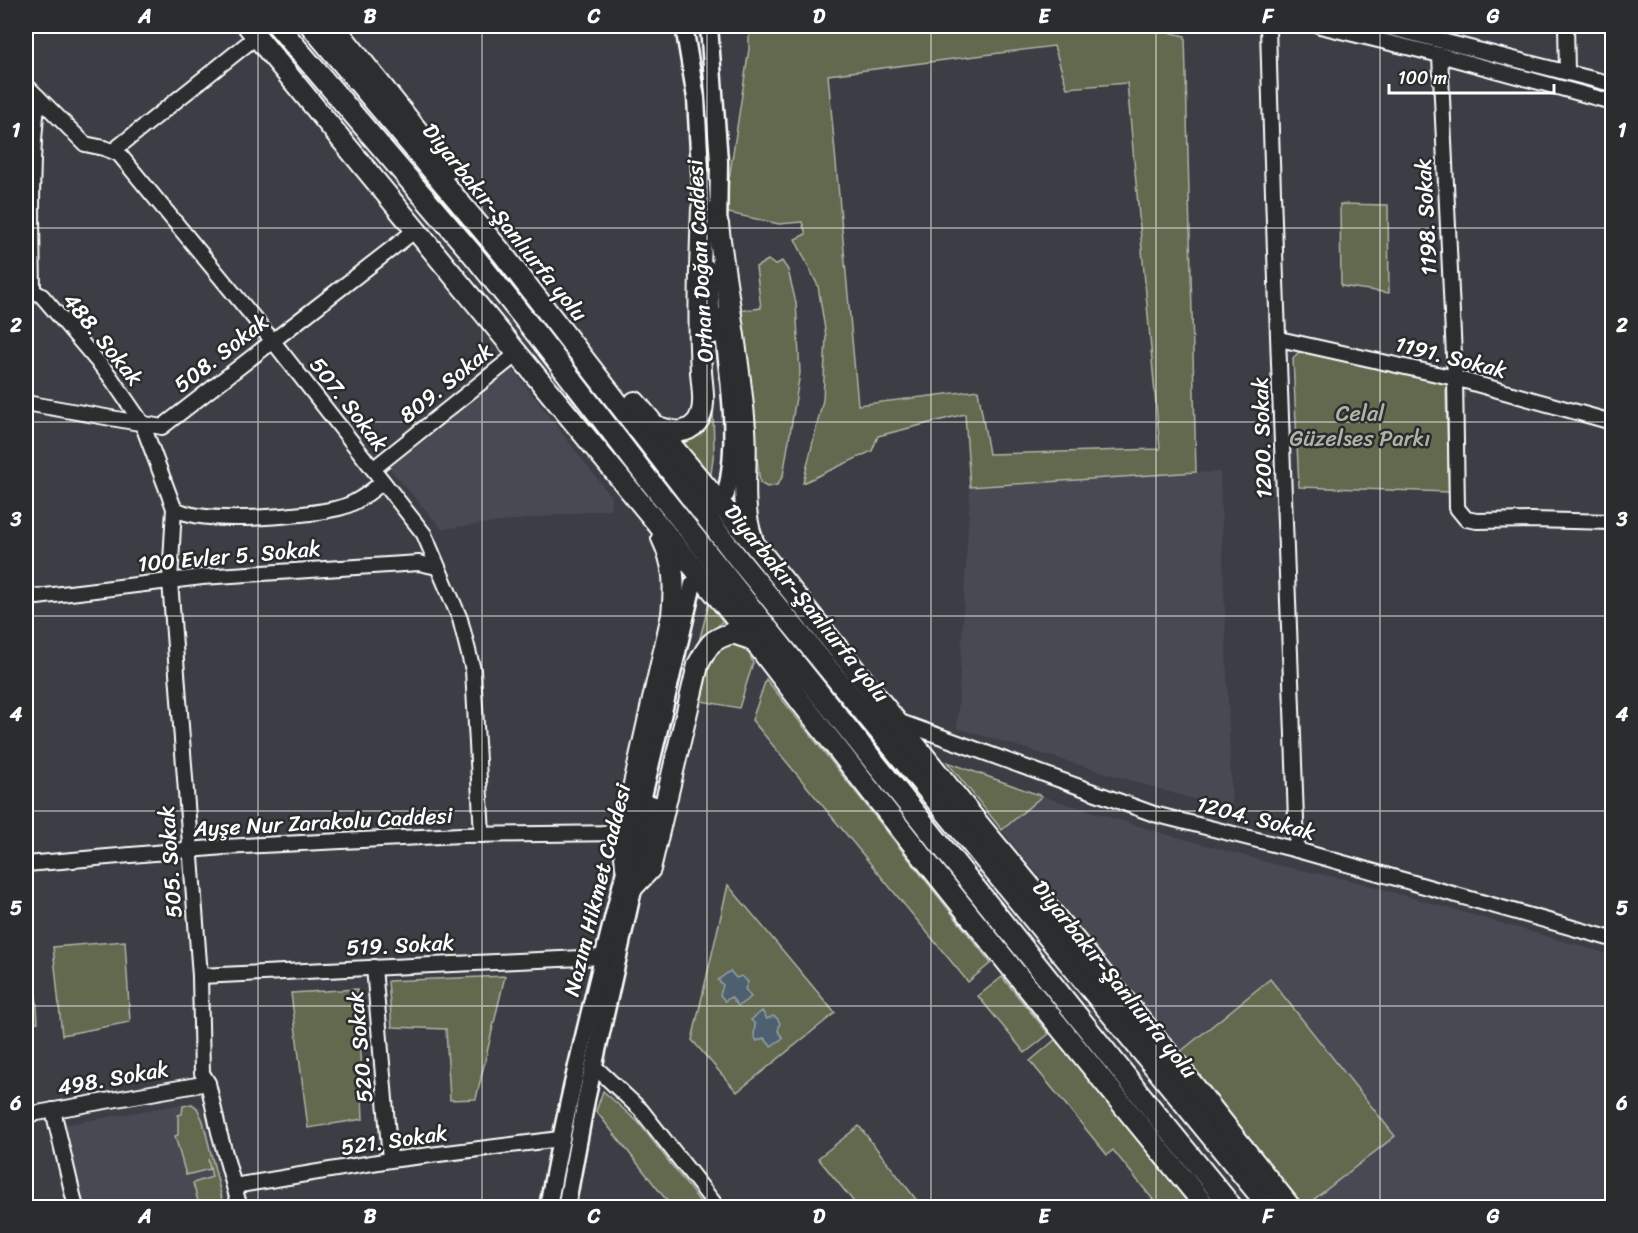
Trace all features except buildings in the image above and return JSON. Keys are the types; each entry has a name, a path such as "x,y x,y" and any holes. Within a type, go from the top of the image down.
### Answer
{"highway":[{"name":"Diyarbakır-Şanlıurfa yolu","path":"278,26 538,336 648,478 1233,1208"},
{"name":"Diyarbakır-Şanlıurfa yolu","path":"311,26 502,253 740,561 1269,1208"},
{"path":"334,26 655,426 754,544 1291,1208"},
{"path":"252,31 754,640 1028,987 1208,1208"},
{"path":"655,426 678,433 687,430 698,420 702,408 699,336 702,209"},
{"path":"718,224 727,300 740,378 746,432 746,512 754,544"},
{"path":"626,867 623,833 672,615 675,588 672,562 663,540 641,503"},
{"path":"634,886 650,869 698,665 713,640 733,633 754,640"},
{"path":"1091,961 1148,1058"},
{"path":"1028,987 1152,1109"}],"main road":[{"name":"Orhan Doğan Caddesi","path":"684,26 696,98 702,209 713,331 725,418 727,456 722,489 732,468 733,426 722,315 718,224 719,161 709,26"},
{"name":"Nazım Hikmet Caddesi","path":"548,1208 560,1139 603,957 697,590 594,1066 566,1208"}],"street":[{"name":"1200. Sokak","path":"1268,26 1274,262 1279,339 1297,850"},
{"path":"1320,26 1440,55 1612,102"},
{"path":"1383,26 1421,30 1612,84"},
{"path":"1566,26 1567,71"},
{"path":"112,151 252,31"},
{"name":"1198. Sokak","path":"1440,55 1455,378 1456,508 1466,519 1477,521 1612,522"},
{"name":"507. Sokak","path":"26,85 85,144 119,154 272,340 424,534 460,619 473,670 482,835"},
{"path":"29,289 32,140 38,98"},
{"name":"508. Sokak","path":"26,403 162,427 417,229"},
{"name":"488. Sokak","path":"29,289 42,296 109,375 142,423 174,507"},
{"name":"1191. Sokak","path":"1279,339 1455,378 1612,422"},
{"name":"809. Sokak","path":"373,469 518,353"},
{"path":"174,507 182,513 204,516 272,518 341,508 362,498 383,482"},
{"name":"505. Sokak","path":"174,507 170,581 200,976 202,1073 208,1083 240,1208"},
{"name":"100 Evler 5. Sokak","path":"26,594 37,597 170,581 419,563 437,567"},
{"name":"1204. Sokak","path":"895,720 1154,814 1297,850 1612,939"},
{"name":"Ayşe Nur Zarakolu Caddesi","path":"26,864 190,850 482,835 623,833"},
{"name":"519. Sokak","path":"200,976 603,957"},
{"name":"520. Sokak","path":"374,967 390,1160"},
{"path":"594,1066 641,1110 718,1208"},
{"name":"498. Sokak","path":"26,1115 208,1083"},
{"path":"53,1110 76,1208"},
{"name":"521. Sokak","path":"234,1186 390,1160 560,1139"}],"shaded area":[{"path":"512,368 612,498 610,509 442,529 389,468"},
{"path":"1220,472 1232,811 957,728 970,487"},
{"path":"947,762 1042,796 1155,831 1278,865 1354,881 1612,955 1612,1207 1305,1207"},
{"path":"193,1102 203,1109 226,1207 83,1207 62,1125"}],"green space":[{"path":"749,26 1143,26 1185,36 1196,472 970,487 965,414 878,436 872,451 803,483 823,400 826,336 818,286 795,239 806,234 802,222 779,224 724,212 749,49","holes":["1054,46 1067,88 1127,83 1160,449 989,454 978,390 858,405 828,75"]},
{"path":"1340,204 1388,205 1389,293 1341,286"},
{"path":"768,260 775,265 782,261 788,270 796,303 800,373 783,476 777,485 767,487 760,483 739,311 761,308 756,267"},
{"name":"Celal Güzelses Parkı","path":"1299,352 1450,376 1446,390 1449,492 1299,487 1293,358"},
{"path":"713,408 714,450 710,482 678,443 700,429"},
{"path":"710,600 725,618 697,649"},
{"path":"735,641 750,655 753,663 739,708 701,701 713,647"},
{"path":"766,679 991,963 968,982 752,720"},
{"path":"947,762 1042,796 1002,830"},
{"path":"728,885 835,1013 737,1092 692,1040"},
{"path":"125,941 130,1022 62,1035 53,947"},
{"path":"34,964 38,1022 26,1023 26,965"},
{"path":"505,976 476,1099 450,1100 446,1029 392,1027 388,981"},
{"path":"1002,977 1049,1034 1025,1053 978,996"},
{"path":"1270,979 1395,1136 1304,1207 1180,1052"},
{"path":"357,989 363,1119 308,1128 291,993"},
{"path":"1056,1039 1192,1207 1159,1207 1113,1150 1107,1155 1030,1061"},
{"path":"603,1091 639,1123 704,1207 672,1207 596,1111"},
{"path":"192,1104 197,1108 203,1121 224,1207 187,1207 186,1204 198,1201 193,1183 212,1177 208,1159 210,1169 186,1175 175,1136 178,1135 178,1115 182,1114 183,1106"},
{"path":"859,1126 922,1207 858,1207 818,1158"}],"water":[{"path":"730,971 736,978 742,976 748,982 745,989 751,997 738,1006 731,997 725,1001 720,995 723,985 718,980"},
{"path":"762,1011 767,1019 773,1016 780,1023 778,1031 783,1038 771,1046 764,1038 757,1041 754,1036 755,1024 751,1020"}]}
